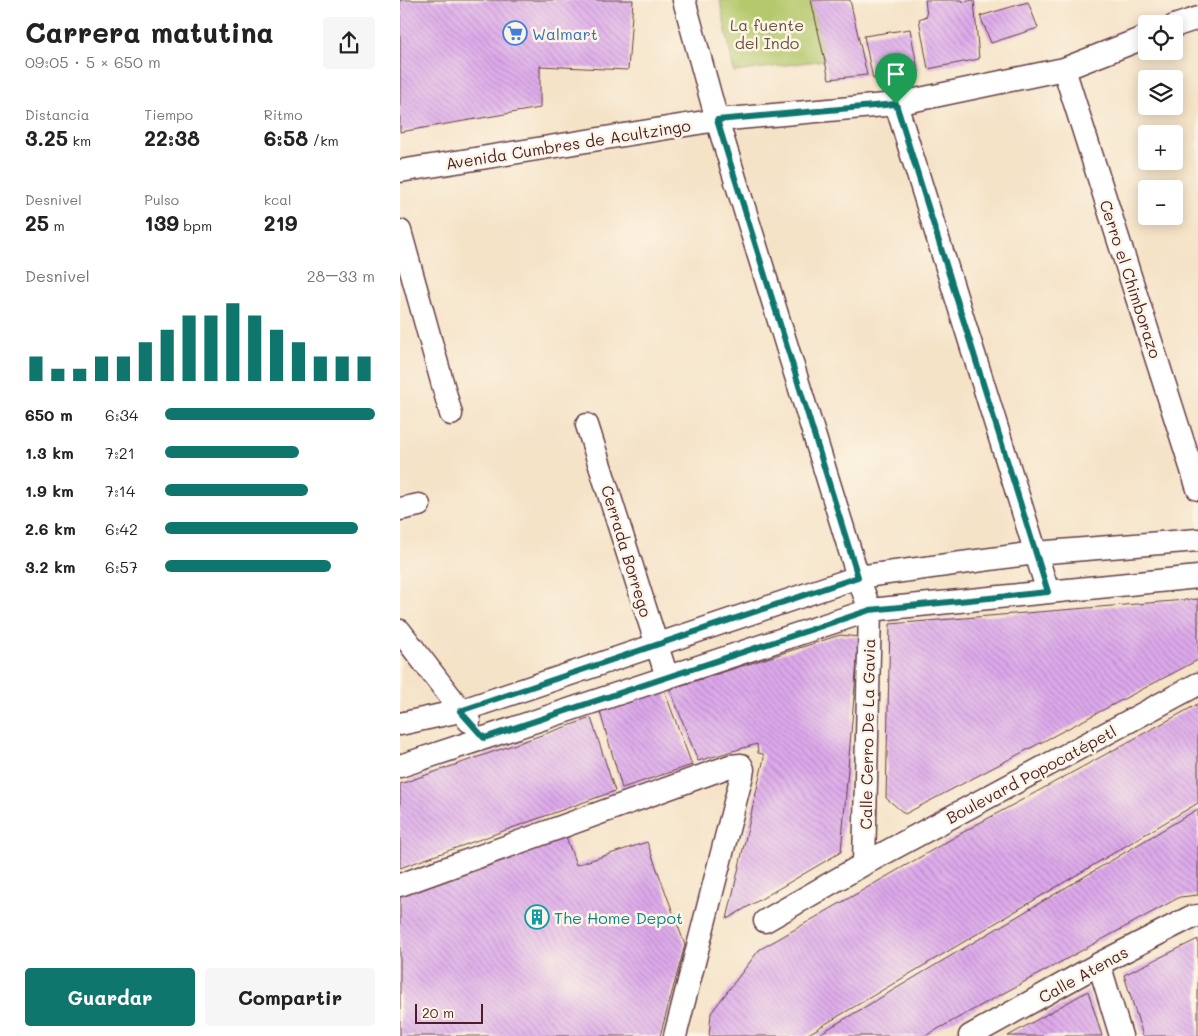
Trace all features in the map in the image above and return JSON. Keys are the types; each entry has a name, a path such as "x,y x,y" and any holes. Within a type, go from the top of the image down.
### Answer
{"street":[{"name":"Calle Cerro De La Gavia","path":"684,0 717,120 858,577 870,610 864,864"},
{"path":"1183,23 1198,18"},
{"name":"Avenida Cumbres de Acultzingo","path":"400,171 717,120 896,104 1064,70 1138,40"},
{"name":"Cerro el Chimborazo","path":"1064,70 1198,489"},
{"path":"896,104 1048,592"},
{"path":"400,231 451,414"},
{"name":"Cerrada Borrego","path":"587,425 667,676"},
{"path":"400,724 460,711 858,577 1035,553 1198,540"},
{"path":"400,766 870,610 1198,577"},
{"path":"400,631 460,711 484,738"},
{"name":"Boulevard Popocatépetl","path":"765,921 864,864 1198,684"},
{"path":"400,885 730,766 741,765 743,769 742,775 675,1036"},
{"name":"Calle Atenas","path":"970,1036 1098,964 1191,917 1198,916"},
{"path":"1098,964 1121,1036"}],"green space":[{"name":"La fuente del Indo","path":"720,0 811,0 825,60 734,72"}],"building":[{"name":"Walmart","path":"400,0 633,0 628,70 540,66 540,108 400,132"},
{"path":"811,0 850,0 867,75 829,79"},
{"path":"925,0 962,0 963,2 974,0 979,59 928,69 919,19 927,16"},
{"path":"1028,2 1038,28 991,43 980,16"},
{"path":"910,29 918,70 873,79 864,36"},
{"path":"1198,599 1198,660 905,814 886,798 890,624"},
{"path":"840,635 859,637 841,852 727,919 764,758 763,754 758,753 757,744 698,761 670,689"},
{"path":"664,690 692,765 622,788 600,712"},
{"path":"1198,704 1198,803 805,1036 709,1036 711,1013 759,950 974,826"},
{"path":"591,718 615,791 400,868 400,784"},
{"path":"1198,809 1198,895 1180,897 925,1036 816,1036"},
{"name":"The Home Depot","path":"564,831 576,865 647,842 685,945 660,1036 400,1036 400,889"},
{"path":"1198,939 1198,1036 1143,1036 1124,975"},
{"path":"1088,991 1102,1036 1008,1036"}],"place":[{"name":"Walmart","path":"515,33"},
{"name":"The Home Depot","path":"537,917"}],"route":[{"path":"896,104 1048,592 870,610 484,738 460,711 858,577 717,120 896,104"}]}
